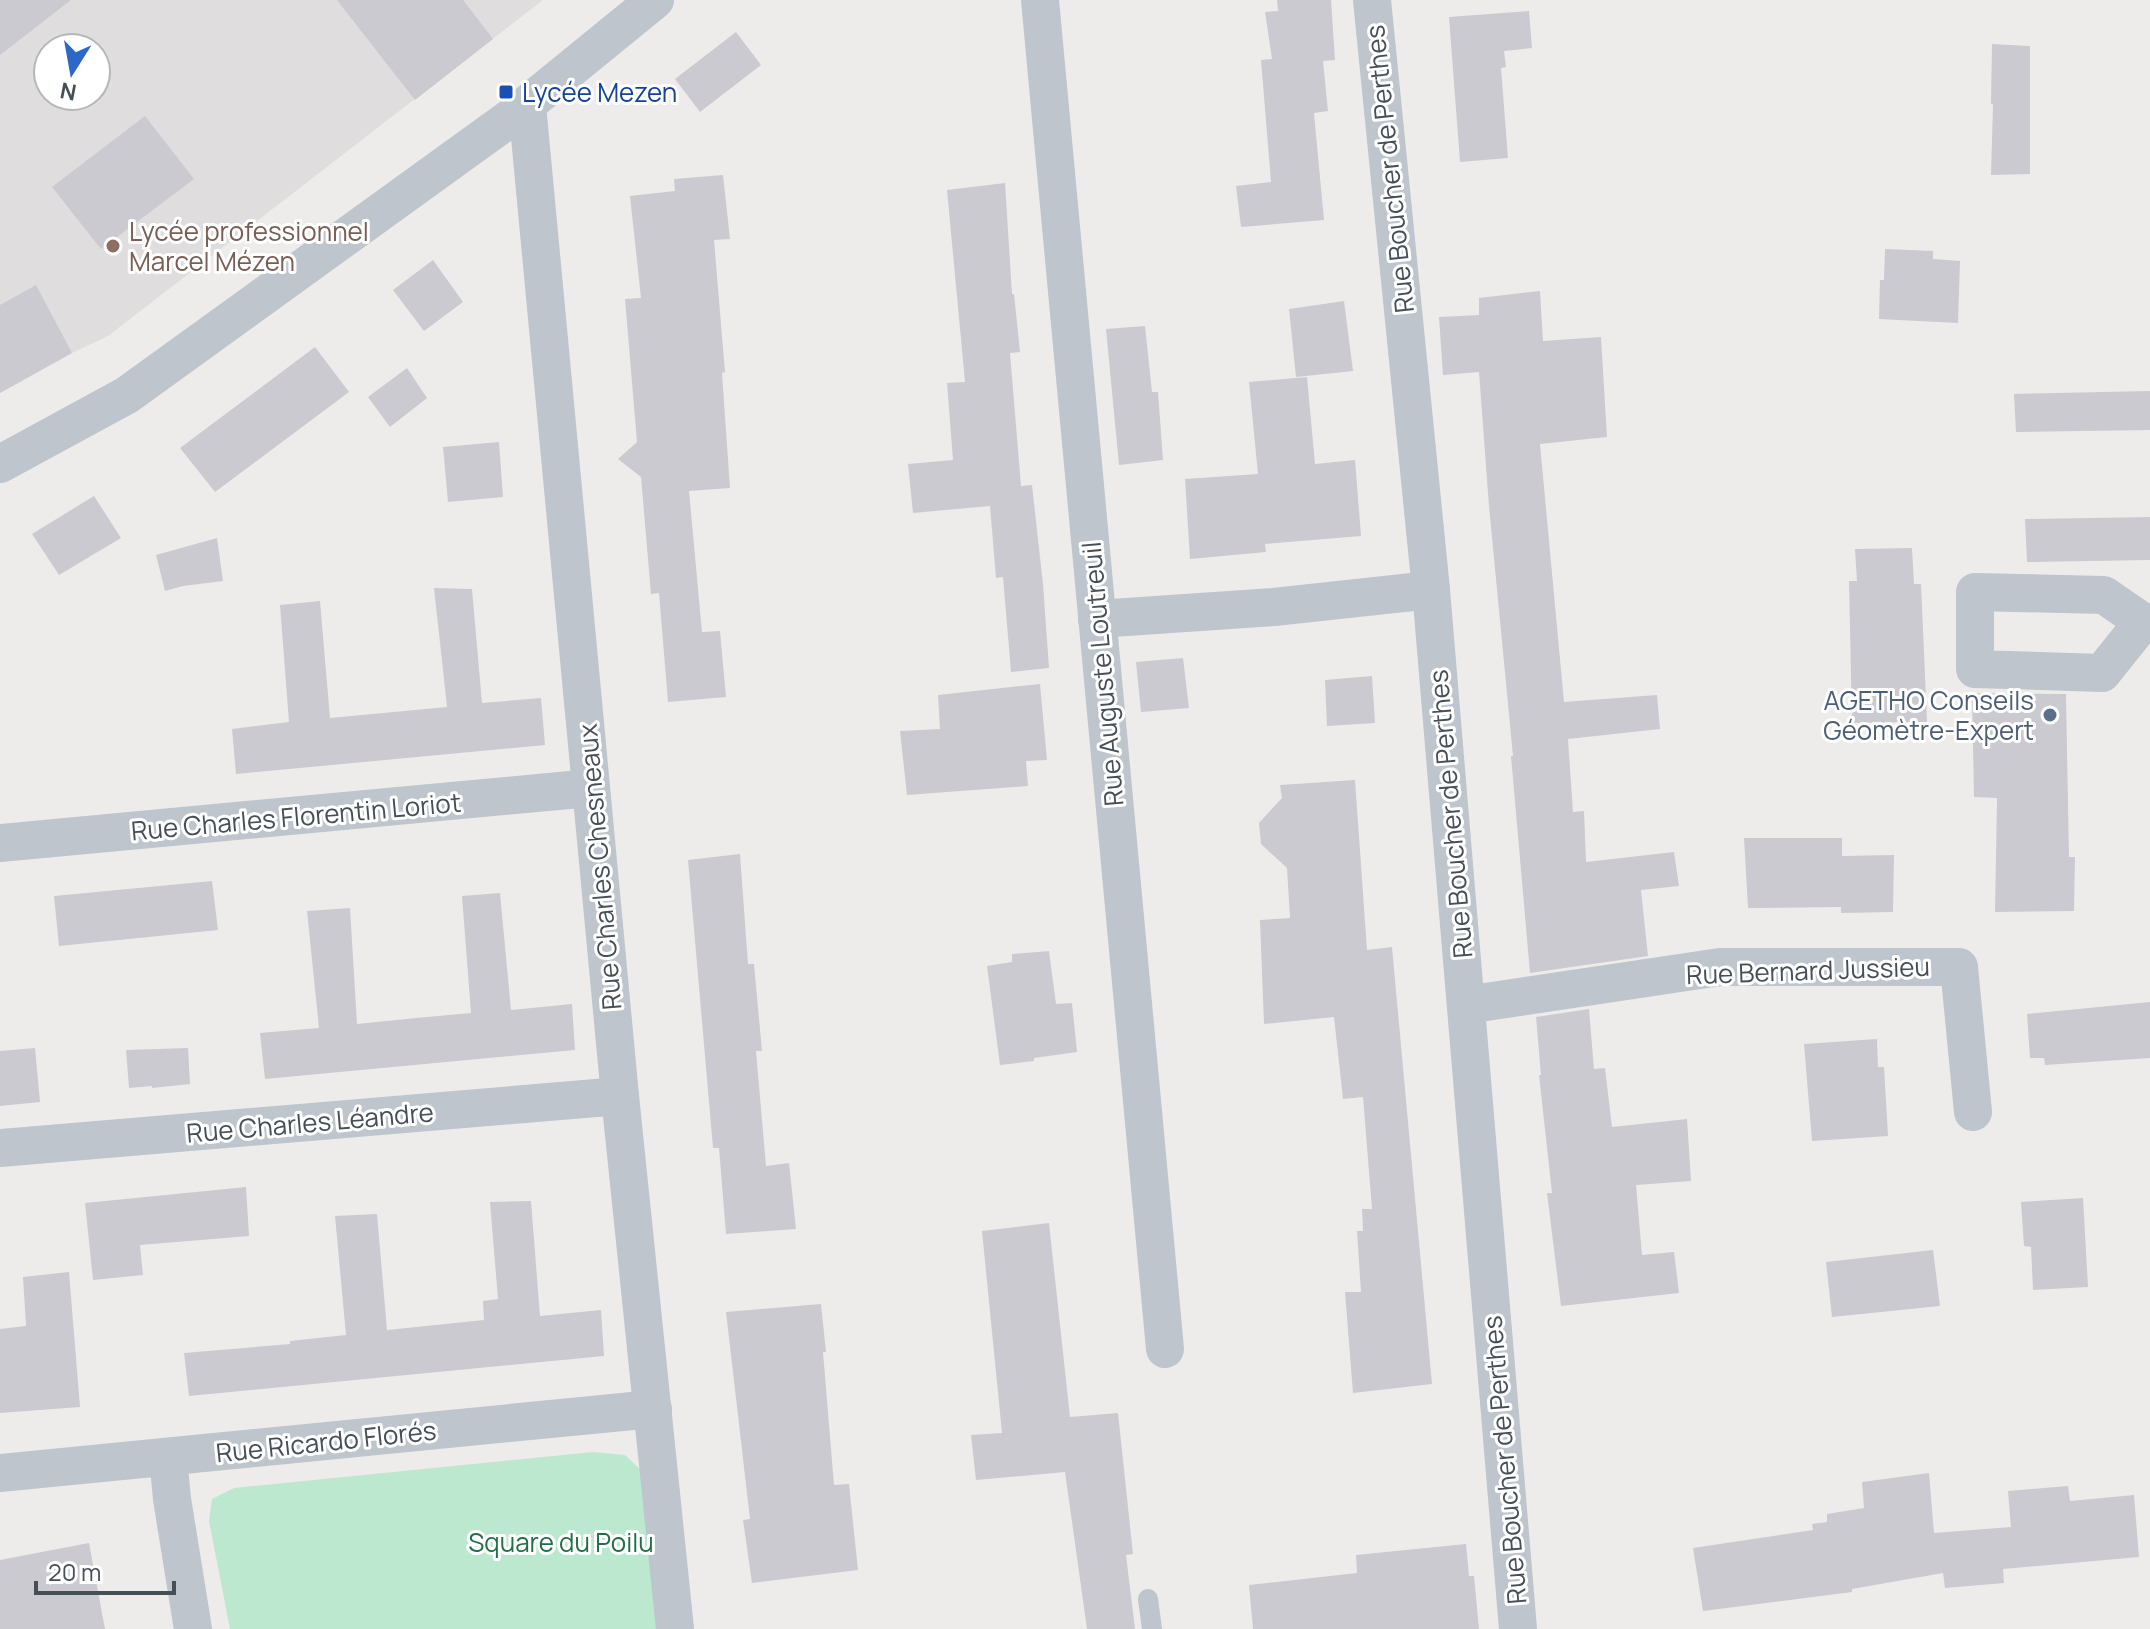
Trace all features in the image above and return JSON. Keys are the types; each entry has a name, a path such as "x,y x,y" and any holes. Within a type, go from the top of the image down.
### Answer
{"street":[{"path":"0,464 127,395 527,105 655,0"},
{"name":"Rue Auguste Loutreuil","path":"1040,0 1165,1349"},
{"name":"Rue Boucher de Perthes","path":"1372,0 1431,590 1518,1629"},
{"name":"Rue Charles Chesneaux","path":"527,105 620,1096 675,1629"},
{"path":"1097,619 1274,607 1431,590"},
{"name":"Rue Charles Florentin Loriot","path":"0,843 591,788"},
{"name":"Rue Bernard Jussieu","path":"1466,1005 1720,967 1959,967 1973,1112"},
{"name":"Rue Charles Léandre","path":"0,1148 620,1096"},
{"name":"Rue Ricardo Florés","path":"0,1473 653,1409"},
{"path":"168,1457 193,1629"}],"lane":[{"path":"1148,1599 1152,1629"}],"shaded area":[{"name":"Lycée professionnel Marcel Mézen","path":"0,0 543,0 108,336 0,393"}],"green space":[{"name":"Square du Poilu","path":"593,1452 625,1455 646,1475 658,1629 230,1629 209,1521 212,1499 234,1488"}],"building":[{"path":"0,0 71,0 0,55"},
{"path":"337,0 463,0 493,39 415,100"},
{"path":"1277,0 1331,0 1335,60 1323,61 1328,111 1314,113 1324,220 1241,227 1236,186 1271,182 1261,60 1272,59 1265,12 1278,11"},
{"path":"1529,11 1532,48 1504,51 1506,67 1501,68 1508,158 1460,162 1449,17"},
{"path":"736,32 761,65 700,112 675,79"},
{"path":"1992,44 2030,46 2030,174 1991,175"},
{"path":"145,116 194,179 101,249 52,187"},
{"path":"723,175 730,239 714,240 725,372 722,373 730,488 689,491 702,632 720,631 726,697 668,702 659,593 651,594 641,477 618,459 637,442 625,299 641,298 630,196 675,191 674,179"},
{"path":"1005,183 1012,294 1020,352 1010,353 1021,486 1032,485 1049,668 1011,672 1003,577 996,578 990,506 913,513 908,464 953,460 947,383 965,382 947,190"},
{"path":"1885,249 1933,251 1933,259 1960,261 1958,323 1879,319"},
{"path":"433,260 463,302 424,331 393,290"},
{"path":"36,285 72,353 0,393 0,305"},
{"path":"1540,291 1543,341 1601,337 1607,437 1540,444 1564,702 1657,695 1660,729 1568,739 1573,812 1584,811 1586,862 1674,852 1679,886 1641,890 1648,956 1530,973 1479,372 1443,375 1439,317 1479,315 1479,298"},
{"path":"1344,301 1353,371 1296,377 1289,309"},
{"path":"1145,326 1152,392 1158,392 1163,460 1119,465 1106,329"},
{"path":"315,347 349,392 215,492 180,448"},
{"path":"407,368 427,398 390,427 368,397"},
{"path":"1307,377 1315,464 1355,460 1361,536 1265,544 1266,552 1190,559 1185,479 1258,474 1249,382"},
{"path":"2150,391 2150,430 2016,432 2014,394"},
{"path":"499,442 503,497 448,502 443,447"},
{"path":"94,496 121,538 59,575 32,534"},
{"path":"2150,517 2150,560 2027,562 2025,519"},
{"path":"217,538 223,581 165,591 156,555"},
{"path":"1912,548 1914,584 1921,584 1927,722 1852,723 1849,581 1857,581 1855,549"},
{"path":"434,588 472,589 482,703 541,698 545,745 236,774 232,729 289,722 280,605 320,601 330,718 447,707"},
{"path":"1183,658 1189,708 1141,712 1136,662"},
{"path":"1372,676 1375,723 1327,726 1325,680"},
{"path":"1040,684 1047,760 1026,761 1028,786 907,795 900,731 940,729 938,695"},
{"path":"1972,693 2066,694 2069,857 2075,857 2074,911 1995,912 1997,798 1974,797"},
{"path":"1355,780 1367,950 1392,947 1432,1384 1353,1393 1345,1292 1361,1292 1357,1231 1363,1231 1362,1209 1372,1209 1363,1097 1343,1099 1334,1017 1264,1024 1260,920 1290,918 1287,868 1261,844 1259,823 1282,798 1280,785"},
{"path":"1744,838 1842,838 1842,856 1894,855 1893,912 1841,913 1841,907 1748,908"},
{"path":"740,854 748,964 754,964 762,1051 756,1051 766,1166 789,1163 796,1229 726,1234 719,1148 713,1148 688,860"},
{"path":"212,881 218,930 59,946 54,896"},
{"path":"500,893 511,1010 572,1004 575,1050 265,1079 260,1033 319,1028 307,911 350,908 357,1024 471,1013 462,896"},
{"path":"1049,951 1056,1004 1072,1003 1077,1052 1000,1065 987,966 1012,962 1012,954"},
{"path":"2150,1002 2150,1058 2045,1065 2044,1058 2030,1058 2027,1014"},
{"path":"1589,1009 1594,1069 1605,1068 1612,1127 1687,1119 1691,1181 1636,1185 1642,1255 1674,1252 1679,1293 1561,1306 1547,1193 1552,1193 1536,1017"},
{"path":"1877,1039 1878,1067 1884,1067 1888,1136 1812,1141 1804,1044"},
{"path":"35,1048 40,1102 0,1106 0,1051"},
{"path":"188,1048 190,1084 129,1088 126,1050"},
{"path":"246,1187 249,1236 140,1245 143,1275 93,1280 85,1203"},
{"path":"2083,1198 2088,1287 2033,1290 2031,1247 2024,1246 2021,1202"},
{"path":"531,1201 540,1316 601,1310 604,1356 189,1396 184,1353 290,1344 290,1341 346,1335 335,1216 377,1214 387,1330 484,1320 483,1301 498,1299 490,1202"},
{"path":"1049,1223 1070,1417 1118,1413 1133,1554 1126,1555 1135,1629 1087,1629 1065,1472 976,1480 971,1435 1002,1433 982,1231"},
{"path":"1933,1250 1940,1306 1832,1317 1826,1262"},
{"path":"69,1272 80,1407 0,1413 0,1329 26,1326 23,1277"},
{"path":"821,1304 834,1485 849,1484 858,1570 752,1583 743,1520 750,1519 726,1312"},
{"path":"1929,1473 1934,1533 2011,1527 2008,1491 2068,1486 2070,1501 2134,1495 2139,1557 2003,1569 2004,1583 1945,1588 1943,1573 1852,1589 1852,1592 1703,1611 1693,1548 1813,1530 1812,1524 1827,1522 1827,1514 1864,1508 1862,1482"},
{"path":"89,1543 105,1629 0,1629 0,1560"},
{"path":"1466,1544 1469,1576 1474,1576 1479,1629 1253,1629 1249,1585 1357,1573 1356,1555"}],"place":[{"name":"Lycée Mezen","path":"506,92"},
{"name":"Lycée professionnel Marcel Mézen","path":"113,246"},
{"name":"AGETHO Conseils Géomètre-Expert","path":"2050,715"}]}
